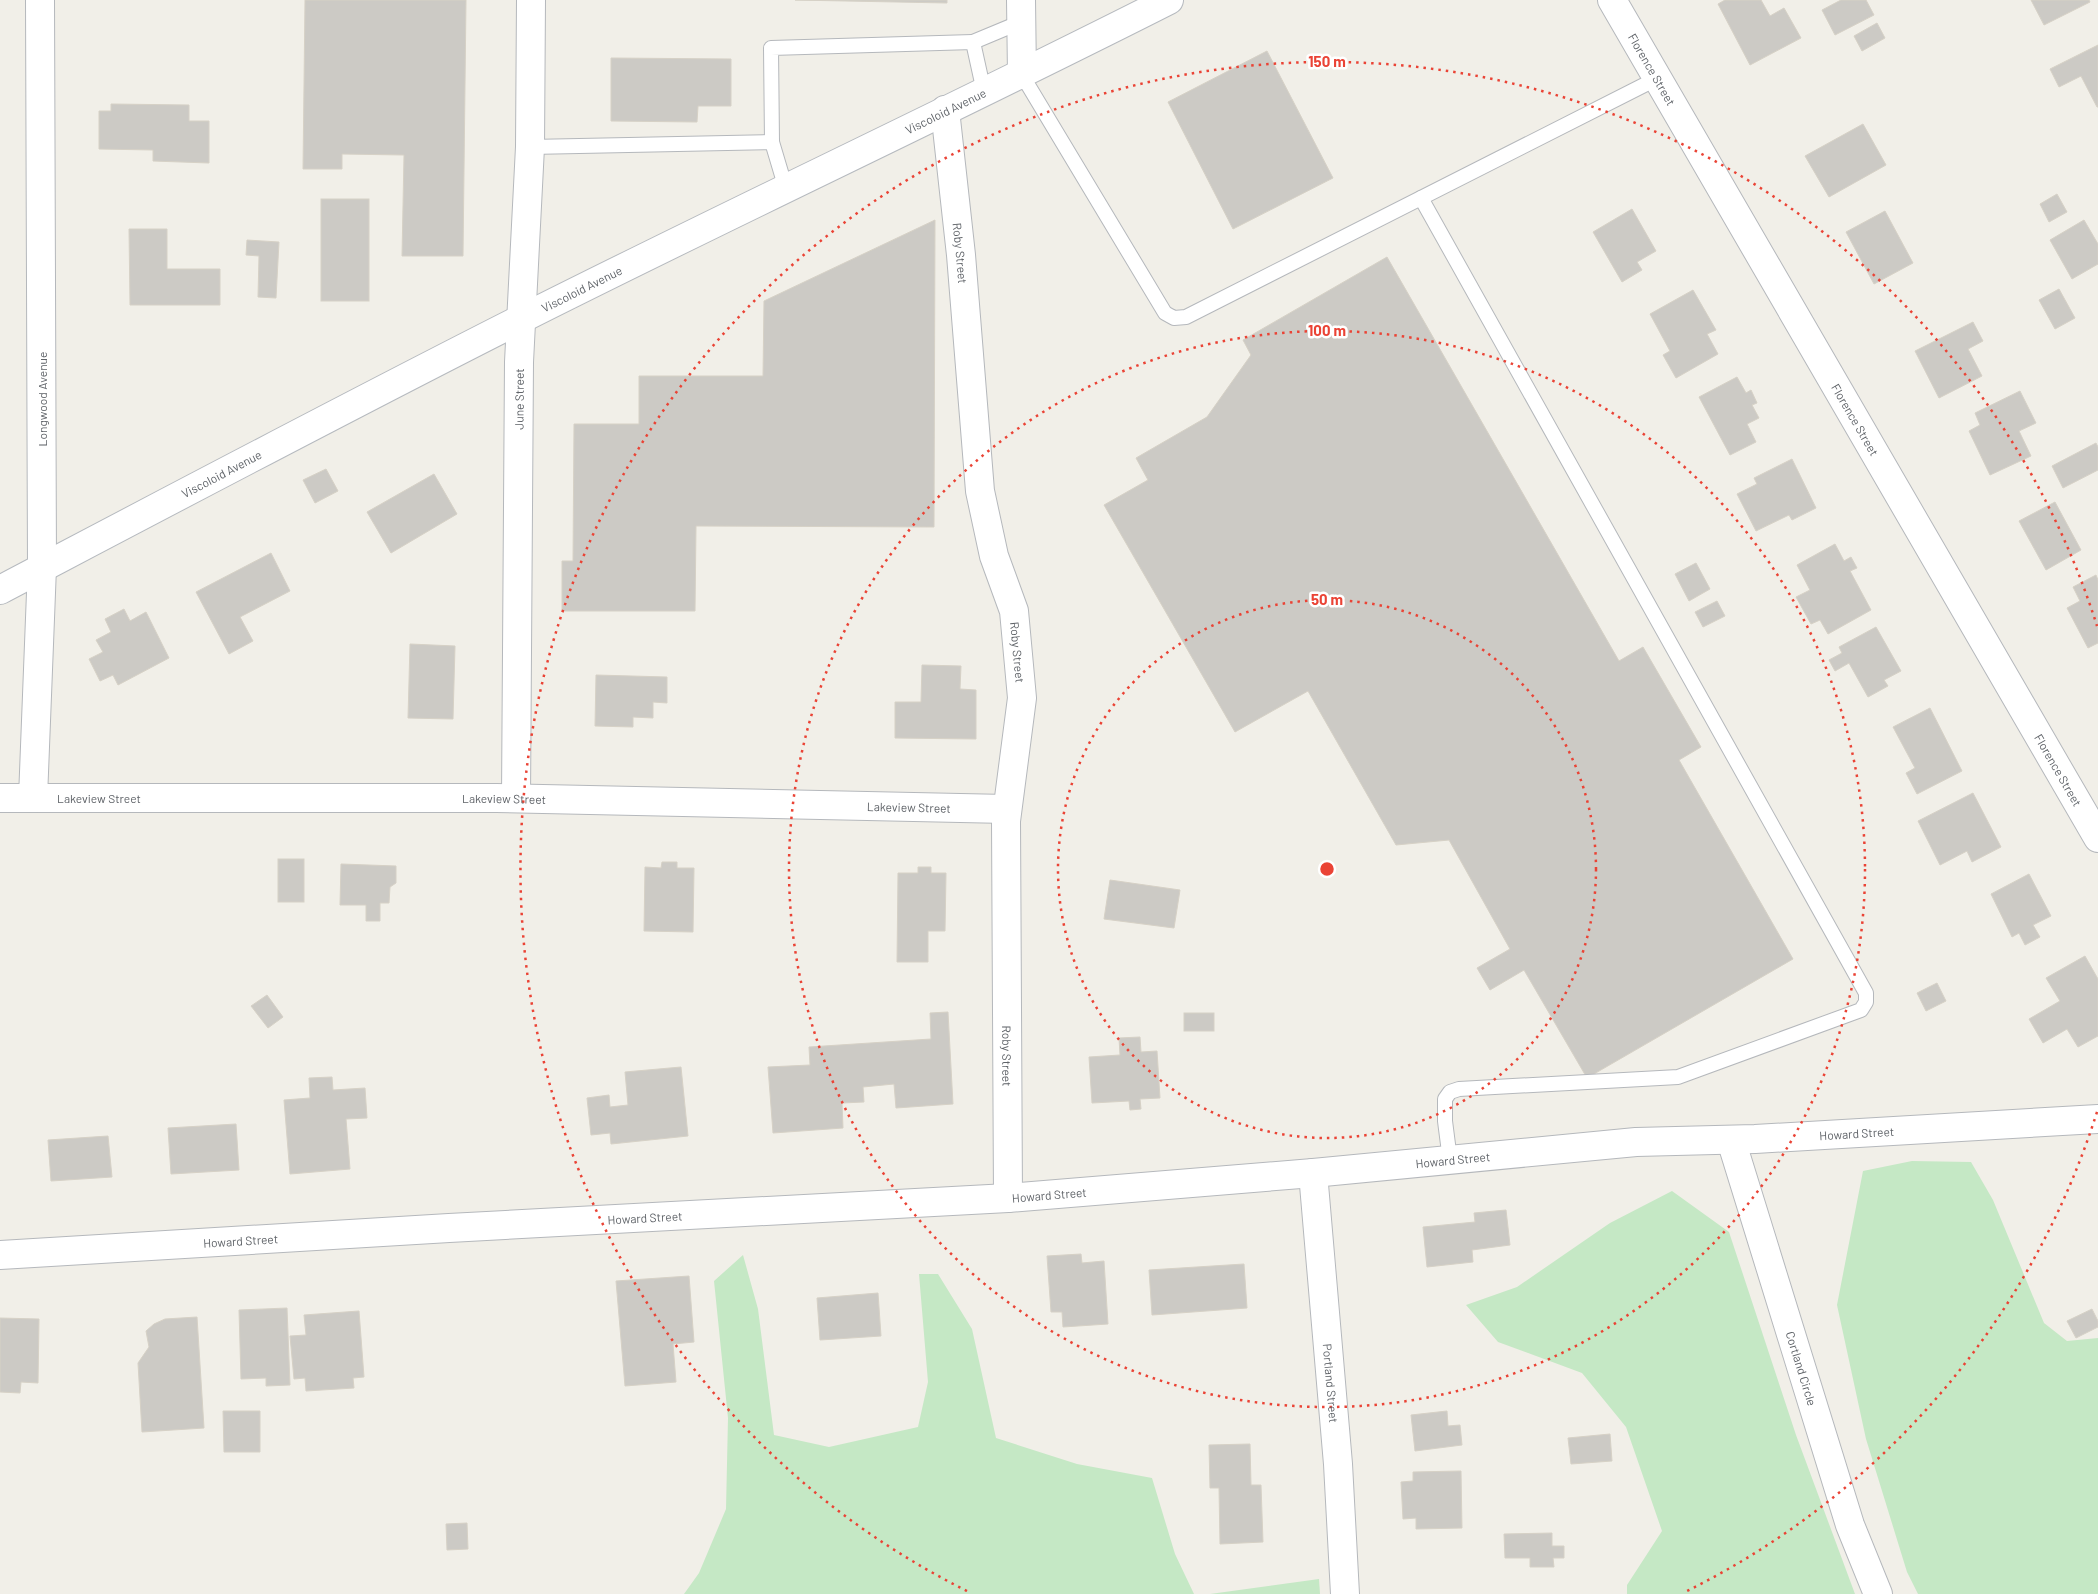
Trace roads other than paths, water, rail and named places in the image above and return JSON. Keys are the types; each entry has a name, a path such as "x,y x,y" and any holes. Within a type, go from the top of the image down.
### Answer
{"street":[{"name":"Longwood Avenue","path":"32,798 42,568 40,0"},
{"name":"June Street","path":"516,798 519,362 530,148 531,0"},
{"name":"Viscoloid Avenue","path":"0,590 521,319 946,110 1022,75 1169,0"},
{"name":"Florence Street","path":"1612,0 2098,838"},
{"path":"1021,11 1022,75"},
{"name":"Roby Street","path":"946,110 961,255 980,491 994,556 1014,611 1022,698 1007,809 1008,1198"},
{"name":"Lakeview Street","path":"0,798 516,798 1007,809"},
{"name":"Howard Street","path":"0,1254 1008,1198 1313,1173 1636,1142 1731,1140 2098,1119"},
{"name":"Cortland Circle","path":"1731,1140 1850,1525 1878,1594"},
{"name":"Portland Street","path":"1313,1173 1338,1464 1345,1594"}],"lane":[{"path":"786,189 772,142 771,48 973,42 1021,11"},
{"path":"973,42 984,92"},
{"path":"1022,75 1165,313 1174,318 1186,317 1658,78"},
{"path":"530,148 772,142"},
{"path":"1421,198 1866,993 1866,1002 1860,1010 1678,1077 1459,1089 1450,1092 1445,1099 1445,1121 1450,1160"}]}
